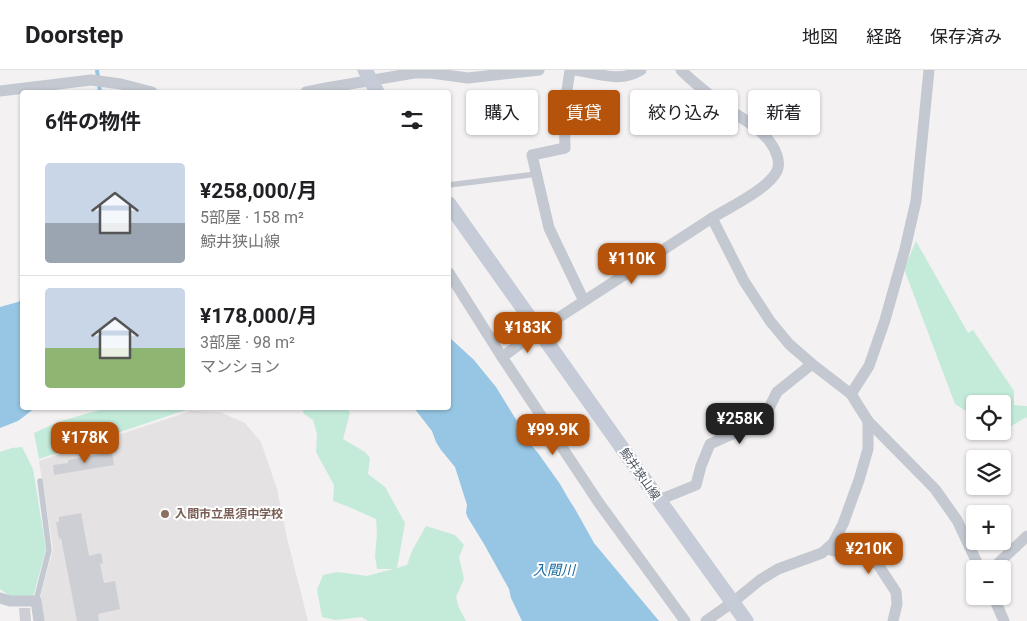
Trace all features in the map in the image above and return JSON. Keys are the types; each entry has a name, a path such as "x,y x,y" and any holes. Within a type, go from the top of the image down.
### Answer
{"main road":[{"name":"鯨井狭山線","path":"451,207 746,621"}],"street":[{"path":"318,90 414,73 431,73 468,78 540,70"},
{"path":"570,70 564,110 565,148 532,155 549,228 584,301"},
{"path":"576,70 619,78 634,75 642,70"},
{"path":"502,357 584,301 749,196 769,181 778,170 779,158 771,143 756,128 706,92 681,70"},
{"path":"851,394 869,366 882,329 905,249 916,201 928,70"},
{"path":"0,91 89,75 144,90"},
{"path":"712,218 744,281 770,321 789,344 851,394 868,422 935,489 957,520 976,560"},
{"path":"451,276 502,357 599,502 685,621"},
{"path":"659,500 696,485 710,444 755,424 766,414 777,392 812,364"},
{"path":"706,621 760,580 778,569 822,553 833,543 843,524 859,480 868,448 868,422"},
{"path":"1002,560 1027,536"},
{"path":"826,549 877,563 896,592 897,604 893,621"},
{"path":"0,598 10,601 36,601 39,621"},
{"path":"997,605 1004,621"}],"lane":[{"path":"451,185 537,174"},
{"path":"36,601 49,550 40,481"}],"shaded area":[{"name":"入間市立黒須中学校","path":"191,411 220,412 245,423 261,442 277,489 308,621 44,621 40,598 53,549 39,461"}],"green space":[{"path":"916,241 968,333 973,330 1014,391 1014,405 1027,406 1027,419 1026,417 1011,426 1011,395 966,395 966,411 955,404 904,269"},
{"path":"99,410 186,410 39,459 34,433 58,422"},
{"path":"303,410 348,410 350,413 343,439 365,452 370,458 368,474 385,487 405,523 397,568 407,565 412,551 426,526 455,535 464,545 459,557 464,579 456,597 466,621 368,621 362,617 335,620 322,617 317,590 323,575 337,572 367,576 393,569 377,569 375,556 376,519 333,501 334,485 316,452 317,434 313,420 304,414"},
{"path":"22,447 33,469 46,549 33,597 11,597 0,589 0,452"}],"water":[{"path":"20,300 20,410 32,410 18,421 0,428 0,307"},
{"name":"入間川","path":"451,339 474,360 496,387 517,421 516,427 538,453 560,484 594,543 659,621 522,621 511,598 509,589 468,518 466,513 467,505 455,467 441,450 432,431 416,410 451,410"}],"building":[{"path":"112,452 114,465 54,475 53,465 68,463 68,460"},
{"path":"81,513 89,556 101,553 103,563 100,564 104,583 115,581 120,609 98,614 99,621 77,621 61,538 59,539 56,522 59,522 59,517"},
{"path":"19,608 30,608 31,621 20,621"}],"waterway":[{"path":"97,70 100,90"}],"place":[{"name":"入間市立黒須中学校","path":"165,514"}]}
